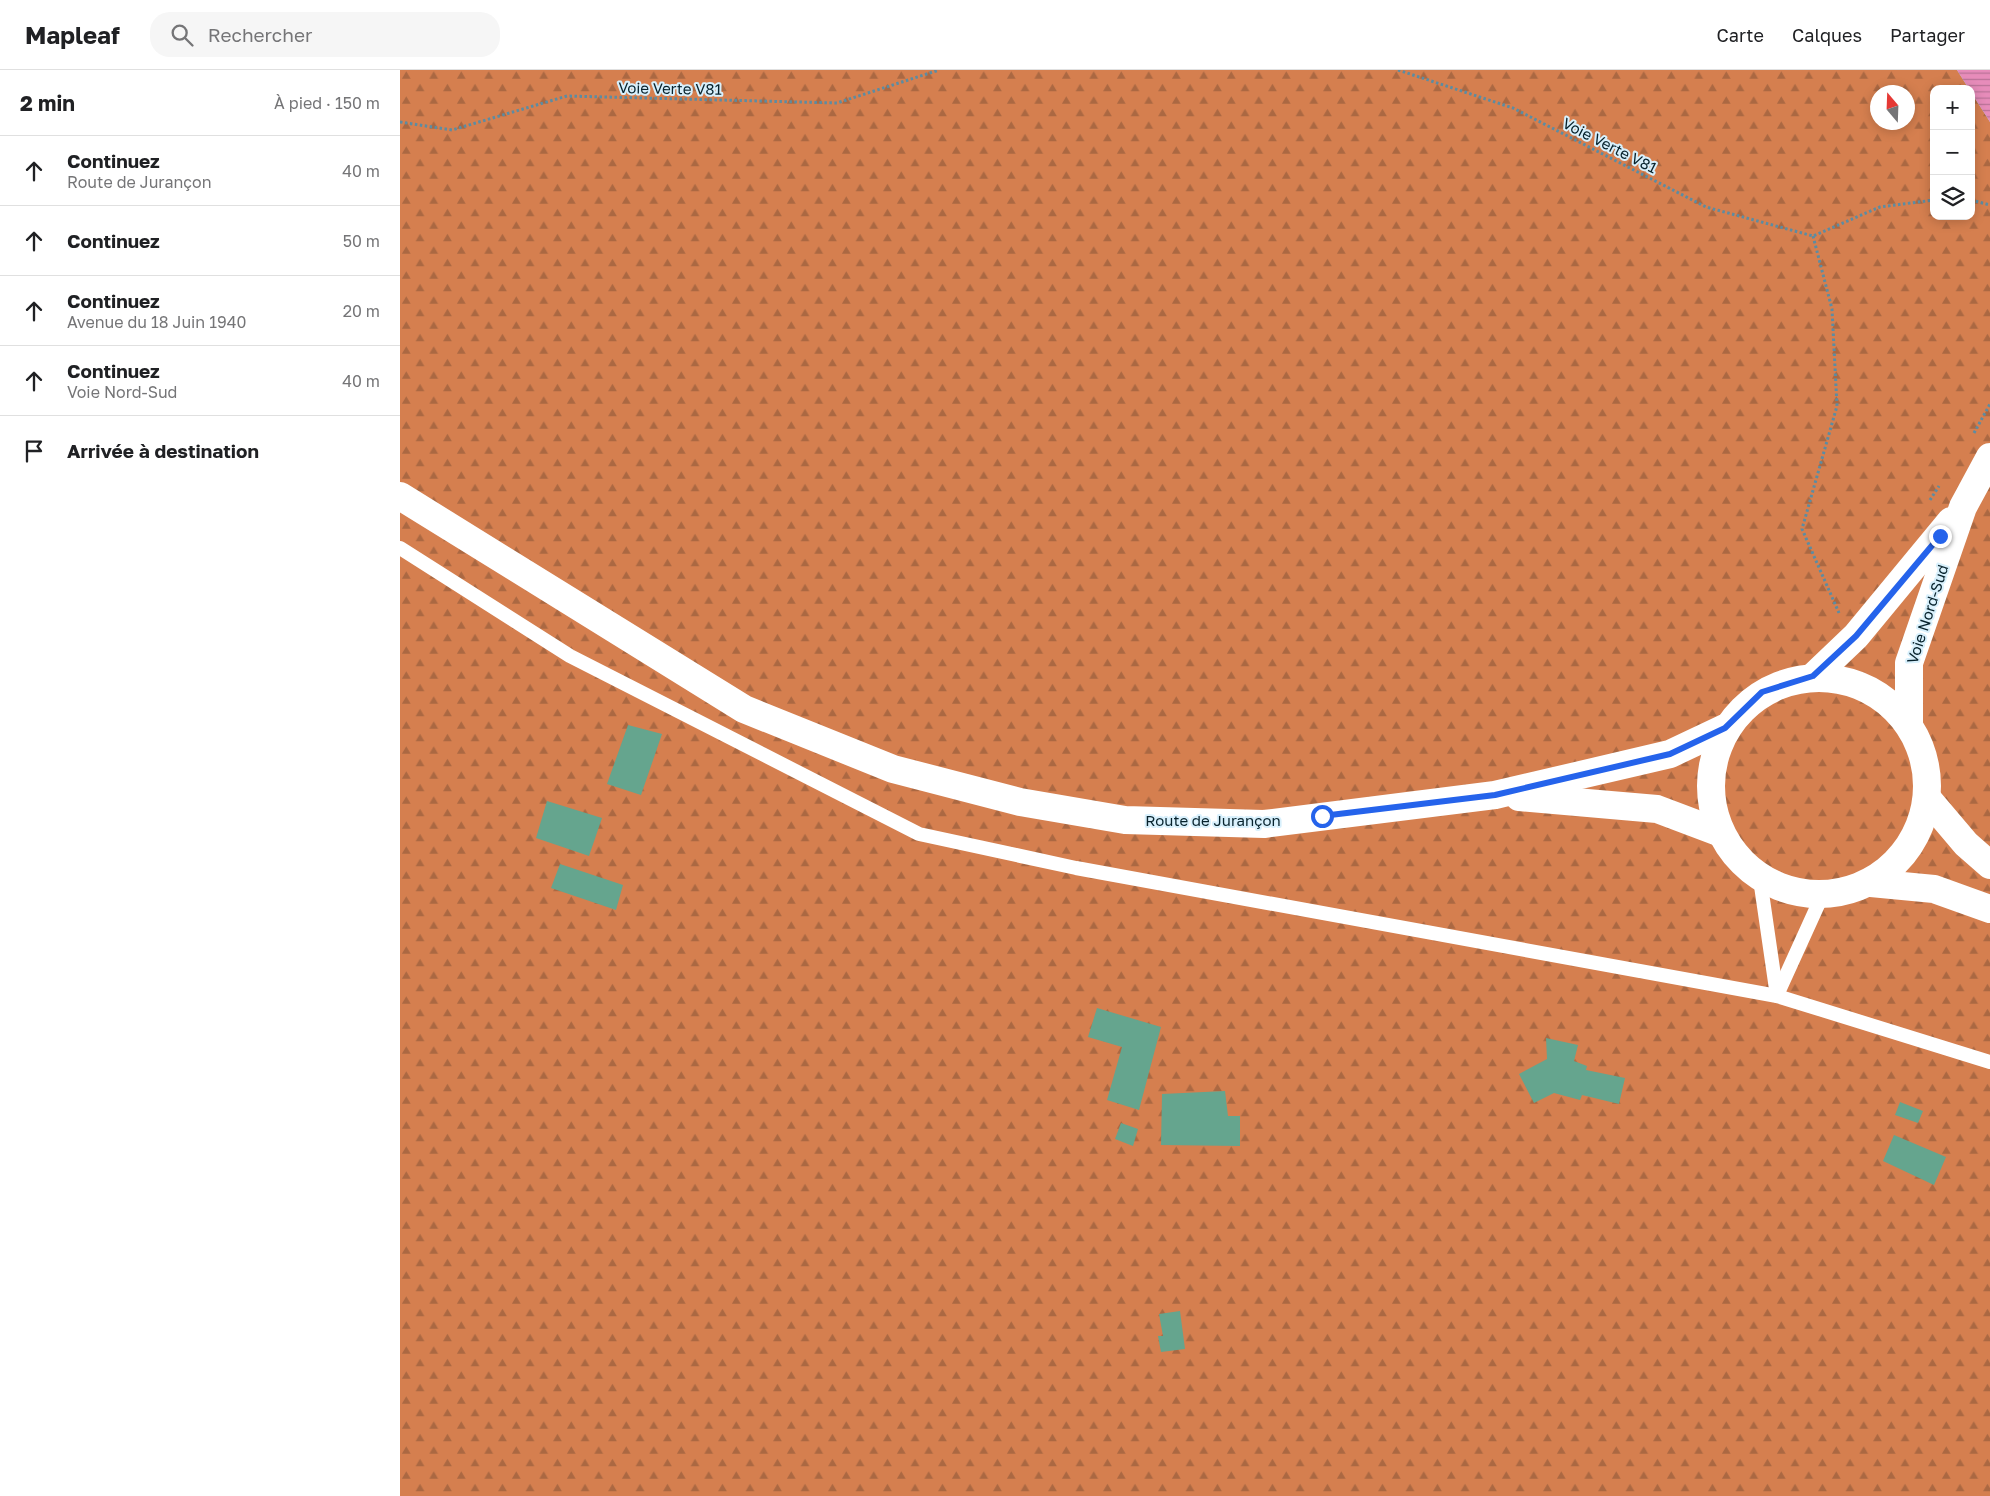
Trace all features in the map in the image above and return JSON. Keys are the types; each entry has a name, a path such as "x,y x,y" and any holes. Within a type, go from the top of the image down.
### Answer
{"main road":[{"name":"Voie Nord-Sud","path":"1909,724 1909,663 1963,507 1990,457"},
{"name":"Route de Jurançon","path":"400,496 744,709 893,769 1020,802 1126,820 1264,824 1495,795"},
{"name":"Voie Nord-Sud","path":"1813,676 1856,636 1963,507"},
{"path":"1495,795 1670,754 1725,728 1762,692 1813,676 1867,688 1909,724 1925,760 1928,798 1910,848 1871,883"},
{"path":"1718,832 1708,779 1725,728"},
{"path":"1495,795 1657,809 1718,832 1760,880 1822,896 1871,883 1934,889 1990,909"},
{"path":"1928,798 1966,844 1990,865"}],"lane":[{"path":"400,548 570,656 919,834 1076,868 1777,996 1990,1062"},
{"path":"1760,880 1777,996"},
{"path":"1777,996 1822,896"}],"path":[{"name":"Voie Verte V81","path":"400,122 452,130 567,96 837,103 939,70"},
{"name":"Voie Verte V81","path":"1398,70 1513,108 1706,207 1813,236"},
{"path":"1842,619 1802,528 1837,406 1832,309 1813,236 1880,207 1930,201"},
{"path":"1975,201 1990,205"},
{"path":"1975,431 1990,404"}],"green space":[{"path":"400,70 1957,70 1966,85 1930,85 1930,220 1975,220 1975,98 1990,122 1990,1496 400,1496"}],"shaded area":[{"path":"1957,70 1990,70 1990,122 1975,98 1975,85 1966,85"}],"building":[{"path":"628,725 662,734 641,795 607,784"},
{"path":"547,801 602,818 589,856 536,838"},
{"path":"560,864 623,885 616,910 551,888"},
{"path":"1097,1008 1161,1027 1139,1110 1107,1100 1122,1047 1088,1037"},
{"path":"1546,1038 1578,1045 1574,1061 1587,1066 1586,1070 1625,1078 1619,1104 1582,1095 1580,1100 1554,1093 1534,1103 1519,1074 1547,1059"},
{"path":"1225,1091 1228,1116 1240,1116 1240,1146 1161,1145 1162,1094"},
{"path":"1900,1102 1923,1111 1918,1123 1895,1115"},
{"path":"1121,1123 1138,1129 1133,1146 1115,1139"},
{"path":"1894,1135 1946,1157 1934,1185 1883,1161"},
{"path":"1180,1311 1185,1349 1161,1352 1158,1336 1163,1336 1159,1314"}],"route":[{"path":"1322,816 1495,795 1670,754 1725,728 1762,692 1813,676 1856,636 1940,536"}]}
